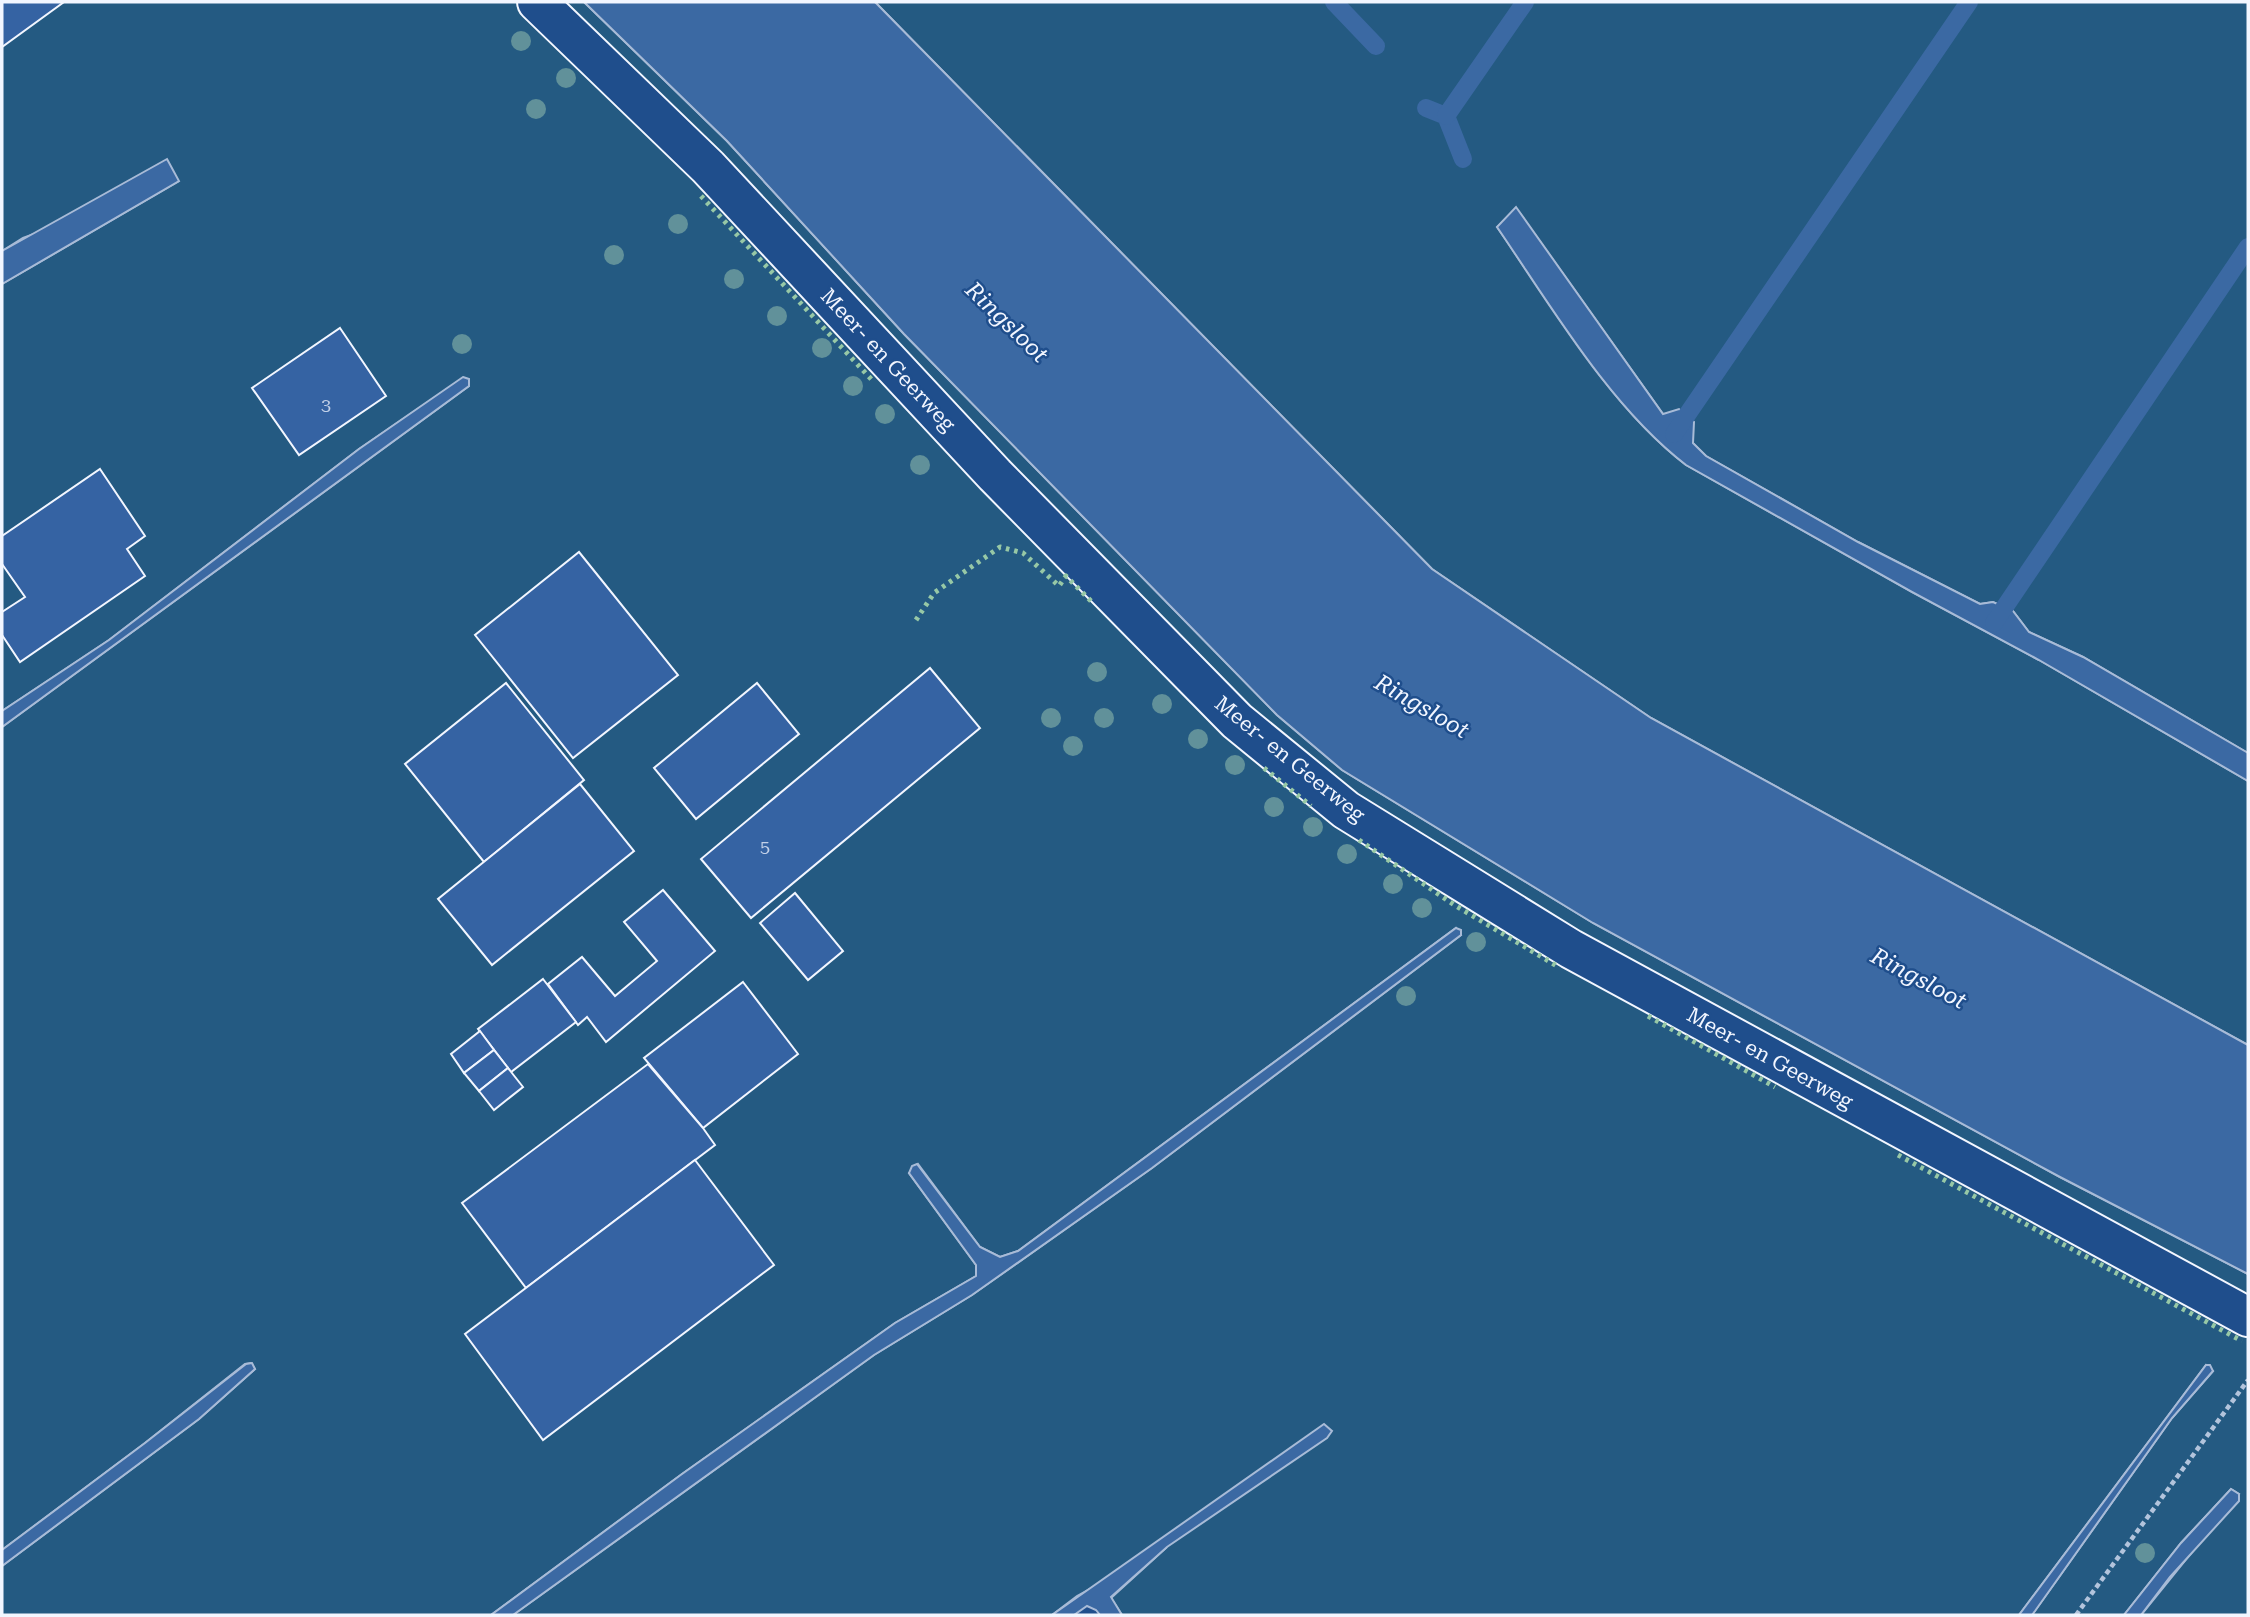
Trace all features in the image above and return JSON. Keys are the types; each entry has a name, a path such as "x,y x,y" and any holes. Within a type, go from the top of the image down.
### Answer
{"street":[{"name":"Meer- en Geerweg","path":"537,2 708,167 995,475 1237,721 1346,810 1583,956 2248,1317"}],"path":[{"path":"2076,1615 2248,1380"}],"shaded area":[{"path":"2,2 584,2 727,141 904,334 1277,715 1342,770 1593,923 2060,1177 2248,1274 2248,1615 2141,1615 2239,1494 2231,1489 2181,1543 2124,1615 2032,1615 2172,1418 2213,1371 2206,1365 2019,1615 1122,1615 1111,1598 1167,1547 1077,1596 1052,1615 513,1615 874,1355 972,1295 1152,1168 1461,935 1456,928 1018,1251 1000,1257 980,1247 918,1164 909,1173 976,1265 976,1276 895,1323 682,1474 491,1615 2,1615 2,1566 199,1419 255,1369 251,1363 245,1364 2,1550 2,727 469,386 469,380 463,378 359,449 109,640 2,711 2,284 179,181 23,238 2,251"},
{"path":"875,2 2248,2 2248,753 2083,657 2029,632 2013,611 1993,602 1980,604 1858,542 1706,456 1663,414 1516,208 1497,227 1607,385 1658,441 1686,465 2039,660 2248,781 2248,1045 1651,718 1432,569"}],"water":[{"name":"Ringsloot","path":"584,2 875,2 1432,569 1651,718 2248,1045 2248,1274 2060,1177 1593,923 1342,770 1277,715 904,334 727,141"},
{"path":"167,159 179,181 2,284 2,251"},
{"path":"1516,207 1663,414 1679,409 1694,422 1693,443 1706,456 1858,542 1980,604 1993,602 2013,611 2029,632 2083,657 2248,753 2248,781 2039,660 1686,465 1658,441 1607,385 1560,322 1497,227"},
{"path":"463,377 469,379 469,386 2,727 2,711 109,640 359,449"},
{"path":"1456,928 1461,930 1461,935 1152,1168 972,1295 874,1355 513,1615 491,1615 682,1474 895,1323 976,1276 976,1265 909,1173 912,1166 917,1164 980,1247 1000,1257 1018,1251"},
{"path":"252,1363 255,1369 199,1419 2,1566 2,1550 246,1364"},
{"path":"2206,1365 2210,1365 2213,1371 2172,1418 2035,1611 2032,1615 2019,1615"},
{"path":"1324,1424 1332,1431 1327,1438 1167,1547 1111,1597 1122,1615 1100,1615 1087,1606 1074,1615 1052,1615"},
{"path":"2231,1489 2239,1494 2239,1501 2170,1577 2141,1615 2124,1615 2181,1543"}],"building":[{"path":"2,2 64,2 2,47"},
{"path":"340,328 386,396 299,455 252,388"},
{"path":"100,469 145,536 127,549 145,576 20,662 2,635 2,612 25,597 2,564 2,536"},
{"path":"579,552 678,675 573,758 475,635"},
{"path":"930,668 980,728 751,918 701,859"},
{"path":"506,683 584,780 484,862 405,764"},
{"path":"757,683 799,734 696,819 654,768"},
{"path":"580,784 634,851 492,965 438,899"},
{"path":"663,890 715,951 606,1042 587,1017 578,1025 548,984 582,957 615,996 657,961 624,922"},
{"path":"795,893 843,951 808,980 760,923"},
{"path":"543,979 576,1022 511,1072 478,1029"},
{"path":"743,982 798,1054 703,1128 644,1058"},
{"path":"480,1031 494,1050 464,1073 451,1054"},
{"path":"494,1050 508,1068 479,1091 464,1073"},
{"path":"648,1064 715,1145 526,1288 462,1203"},
{"path":"508,1068 523,1087 494,1110 479,1091"},
{"path":"695,1160 774,1265 543,1440 465,1334"}],"waterway":[{"path":"1334,2 1376,46"},
{"path":"1446,116 1525,2"},
{"path":"1674,434 1969,2"},
{"path":"1426,108 1446,116 1463,159"},
{"path":"1994,623 2248,247"}],"hedge":[{"path":"701,196 872,380"},
{"path":"916,620 934,593 1000,547 1023,553 1059,586 1066,576 1091,601"},
{"path":"1264,768 1311,806"},
{"path":"1359,840 1456,906 1557,966"},
{"path":"1648,1016 1775,1087"},
{"path":"1898,1155 2242,1341"}]}
